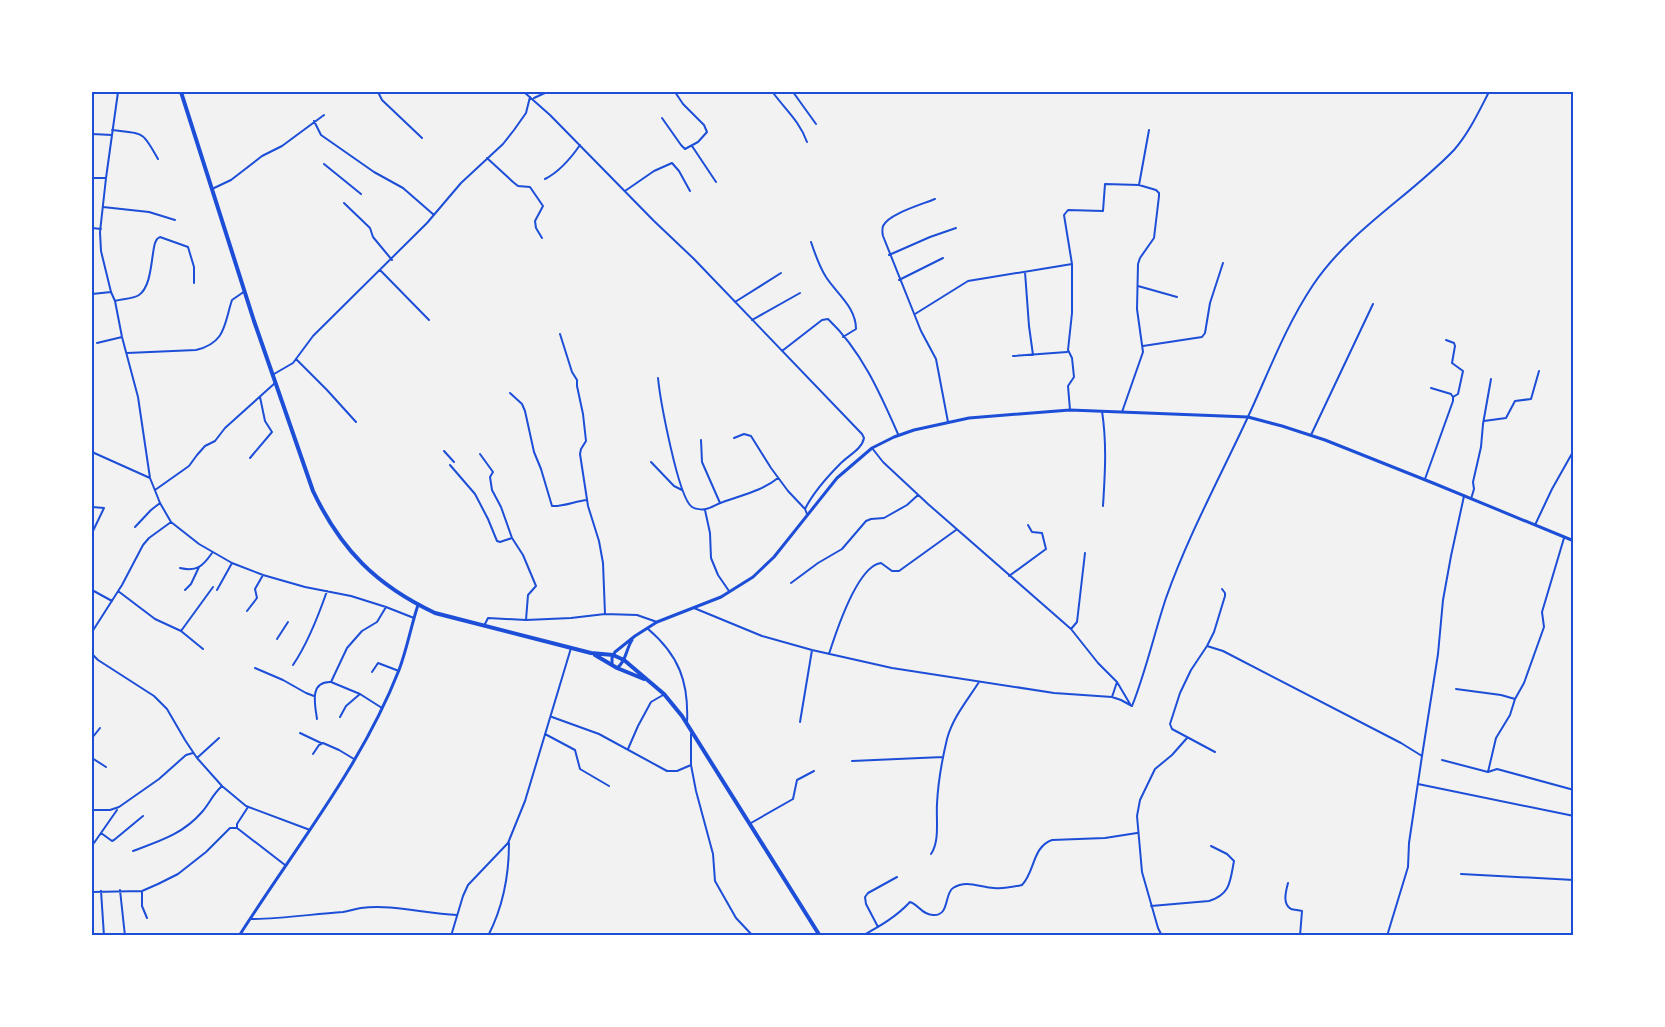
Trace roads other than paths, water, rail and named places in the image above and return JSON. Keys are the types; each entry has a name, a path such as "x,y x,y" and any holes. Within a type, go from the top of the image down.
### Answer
{"main road":[{"path":"181,92 313,491 324,516 339,537 358,560 384,582 423,607 442,615 483,626 591,653 613,655 624,660 664,694 687,723 820,936"},
{"path":"591,653 615,667 646,679"}],"street":[{"path":"117,92 100,228 101,251 138,397 150,478 160,503 171,522 212,553 232,563 305,587 351,596 414,618"},
{"path":"381,92 379,94 382,100 422,138"},
{"path":"524,92 580,145 735,302 864,438 862,445 842,462 805,510"},
{"path":"531,98 547,92"},
{"path":"662,117 686,149 702,139 707,131 675,92"},
{"path":"775,92 774,94 790,111 801,128 807,142"},
{"path":"793,92 816,124"},
{"path":"1132,706 1166,599 1190,537 1248,417 1274,356 1297,312 1330,263 1356,236 1455,149 1489,92"},
{"path":"273,375 296,359 313,336 392,260 460,183 509,137 521,121 531,98"},
{"path":"212,189 231,180 262,156 282,146 324,115"},
{"path":"314,121 321,135 374,172 403,188 434,215"},
{"path":"112,130 143,135 158,159"},
{"path":"1139,185 1149,130"},
{"path":"92,134 112,135"},
{"path":"545,179 554,173 580,145"},
{"path":"692,146 716,182"},
{"path":"487,158 518,186 530,187 543,205 535,221 542,238"},
{"path":"324,164 361,194"},
{"path":"625,191 654,171 672,164 680,171 690,191"},
{"path":"92,178 106,178"},
{"path":"1070,410 1068,386 1074,377 1069,352 1072,264 1064,215 1066,211 1102,212 1105,184 1139,185 1159,193 1154,238 1140,258 1137,309 1143,346 1142,357 1122,412"},
{"path":"935,199 902,212 886,222 883,236 899,280 936,359 948,422"},
{"path":"344,203 370,228 373,237 392,260"},
{"path":"103,207 149,212 176,220"},
{"path":"92,228 100,228"},
{"path":"889,255 956,228"},
{"path":"115,301 136,296 143,291 149,278 157,239 188,248 194,267 194,283"},
{"path":"812,242 826,277 852,313 856,329 843,337"},
{"path":"899,280 943,258"},
{"path":"1143,346 1204,335 1210,303 1223,263"},
{"path":"914,314 968,281 1072,264"},
{"path":"380,270 429,320"},
{"path":"1025,272 1033,355"},
{"path":"735,302 781,273"},
{"path":"1138,286 1177,297"},
{"path":"127,353 204,348 219,338 232,300 245,291"},
{"path":"92,294 111,292"},
{"path":"752,320 800,293"},
{"path":"1311,435 1373,303"},
{"path":"782,351 825,319 830,321 875,383 899,435"},
{"path":"560,334 572,372 577,380 584,414 586,438 580,454 587,500 603,563 605,614"},
{"path":"97,343 122,337"},
{"path":"1446,340 1454,343 1455,346 1452,363 1463,371 1458,394 1453,397"},
{"path":"1013,356 1069,352"},
{"path":"296,359 356,422"},
{"path":"1484,421 1506,418 1515,401 1531,399 1539,372"},
{"path":"658,378 682,490 690,506 705,510 766,487 778,478"},
{"path":"1472,499 1491,379"},
{"path":"155,490 189,466 197,454 215,441 225,428 276,382"},
{"path":"1431,388 1453,397"},
{"path":"510,393 522,404 525,411 534,452 542,469 552,506 587,500"},
{"path":"250,458 272,432 265,421 260,397"},
{"path":"1425,479 1453,397"},
{"path":"635,636 628,646 621,665 615,667 612,660 613,655 635,636 647,628 730,592 753,577 774,557 837,478 872,448 899,435 927,426 1011,414 1070,410 1248,417 1311,435 1425,479 1574,541"},
{"path":"1102,411 1106,436 1102,506"},
{"path":"734,438 744,434 751,436 778,478 808,515"},
{"path":"701,440 702,462 720,503"},
{"path":"872,448 883,462 956,530 1071,629 1117,682 1132,706"},
{"path":"1534,525 1574,450"},
{"path":"444,451 454,462"},
{"path":"92,452 150,478"},
{"path":"480,454 493,472 490,477 492,490 512,538 523,555 536,586 528,595 526,620"},
{"path":"651,462 674,486 682,490"},
{"path":"450,465 475,494 497,541 512,538"},
{"path":"791,583 818,563 843,549 866,521 884,518 907,505 918,495"},
{"path":"1388,936 1408,867 1409,843 1443,600 1450,556 1464,496"},
{"path":"135,527 160,503"},
{"path":"92,507 104,508 92,534"},
{"path":"705,510 710,533 711,558 718,575 730,592"},
{"path":"92,632 149,538 171,522"},
{"path":"1009,576 1046,549 1042,533 1032,532 1028,525"},
{"path":"829,654 845,608 858,583 876,564 881,563 892,571 899,571 956,530"},
{"path":"1488,772 1496,738 1510,715 1515,699 1524,683 1544,627 1542,612 1564,538"},
{"path":"185,590 190,586 199,567 212,553"},
{"path":"1071,629 1077,622 1085,553"},
{"path":"217,590 232,563"},
{"path":"180,568 192,570 199,567"},
{"path":"247,611 257,598 255,589 263,575"},
{"path":"182,631 213,587"},
{"path":"1215,752 1171,728 1171,719 1180,693 1191,670 1207,646 1222,608 1225,592 1222,589"},
{"path":"92,590 112,601"},
{"path":"118,591 155,619 182,631 203,649"},
{"path":"293,665 303,651 327,591"},
{"path":"239,936 285,865 311,830 382,708 399,671 418,604"},
{"path":"331,682 347,648 362,631 376,622 386,607"},
{"path":"416,610 423,607"},
{"path":"694,608 762,636 829,654 892,668 979,682 1054,693 1112,697 1132,706"},
{"path":"483,626 488,618 526,620 605,614 637,615 657,622"},
{"path":"277,639 288,622"},
{"path":"647,628 668,649 681,671 687,693 687,723"},
{"path":"1207,646 1224,651 1413,749 1422,756"},
{"path":"488,936 496,921 505,892 508,843 525,801 571,648"},
{"path":"800,722 812,650"},
{"path":"92,654 117,674 154,696 167,709 197,758 222,786 248,807 311,830"},
{"path":"372,672 378,663 399,671"},
{"path":"255,668 314,696"},
{"path":"317,719 314,696 321,684 327,681 360,694 382,708"},
{"path":"931,854 935,845 937,803 943,757 951,728 979,682"},
{"path":"1112,697 1117,682"},
{"path":"1456,689 1515,699"},
{"path":"340,717 346,706 360,694"},
{"path":"628,748 651,702 664,694"},
{"path":"551,717 599,734 667,771 677,771 691,765"},
{"path":"92,738 100,728"},
{"path":"692,731 691,765 712,854 716,885 736,918 753,936"},
{"path":"300,733 354,759"},
{"path":"545,734 575,750 580,769 609,786"},
{"path":"197,758 219,738"},
{"path":"1162,936 1142,872 1137,816 1140,800 1155,769 1187,738"},
{"path":"313,754 321,743"},
{"path":"92,810 110,810 119,807 159,779 186,755 193,753"},
{"path":"852,761 943,757"},
{"path":"92,758 106,767"},
{"path":"1442,760 1488,772 1497,769 1574,790"},
{"path":"751,823 793,799 796,780 814,771"},
{"path":"1418,784 1574,816"},
{"path":"134,851 169,838 181,830 203,811 222,786"},
{"path":"92,843 119,807"},
{"path":"237,828 237,824 248,807"},
{"path":"101,833 112,841 143,816"},
{"path":"92,892 142,891 178,874 206,852 230,828 237,828 285,865"},
{"path":"862,936 902,911 910,902 923,912 936,916 946,907 950,890 956,886 973,884 999,888 1022,885 1046,842 1105,838 1137,833"},
{"path":"451,936 468,885 508,843"},
{"path":"1151,906 1209,901 1225,892 1230,885 1234,861 1227,854 1211,846"},
{"path":"1461,874 1574,880"},
{"path":"878,927 866,904 865,897 868,893 897,877"},
{"path":"1288,884 1285,893 1286,903 1291,909 1302,911 1300,936"},
{"path":"120,890 124,936"},
{"path":"101,891 104,936"},
{"path":"142,891 142,906 147,918"},
{"path":"249,919 278,919 345,912 360,908 413,909 457,915"}]}
